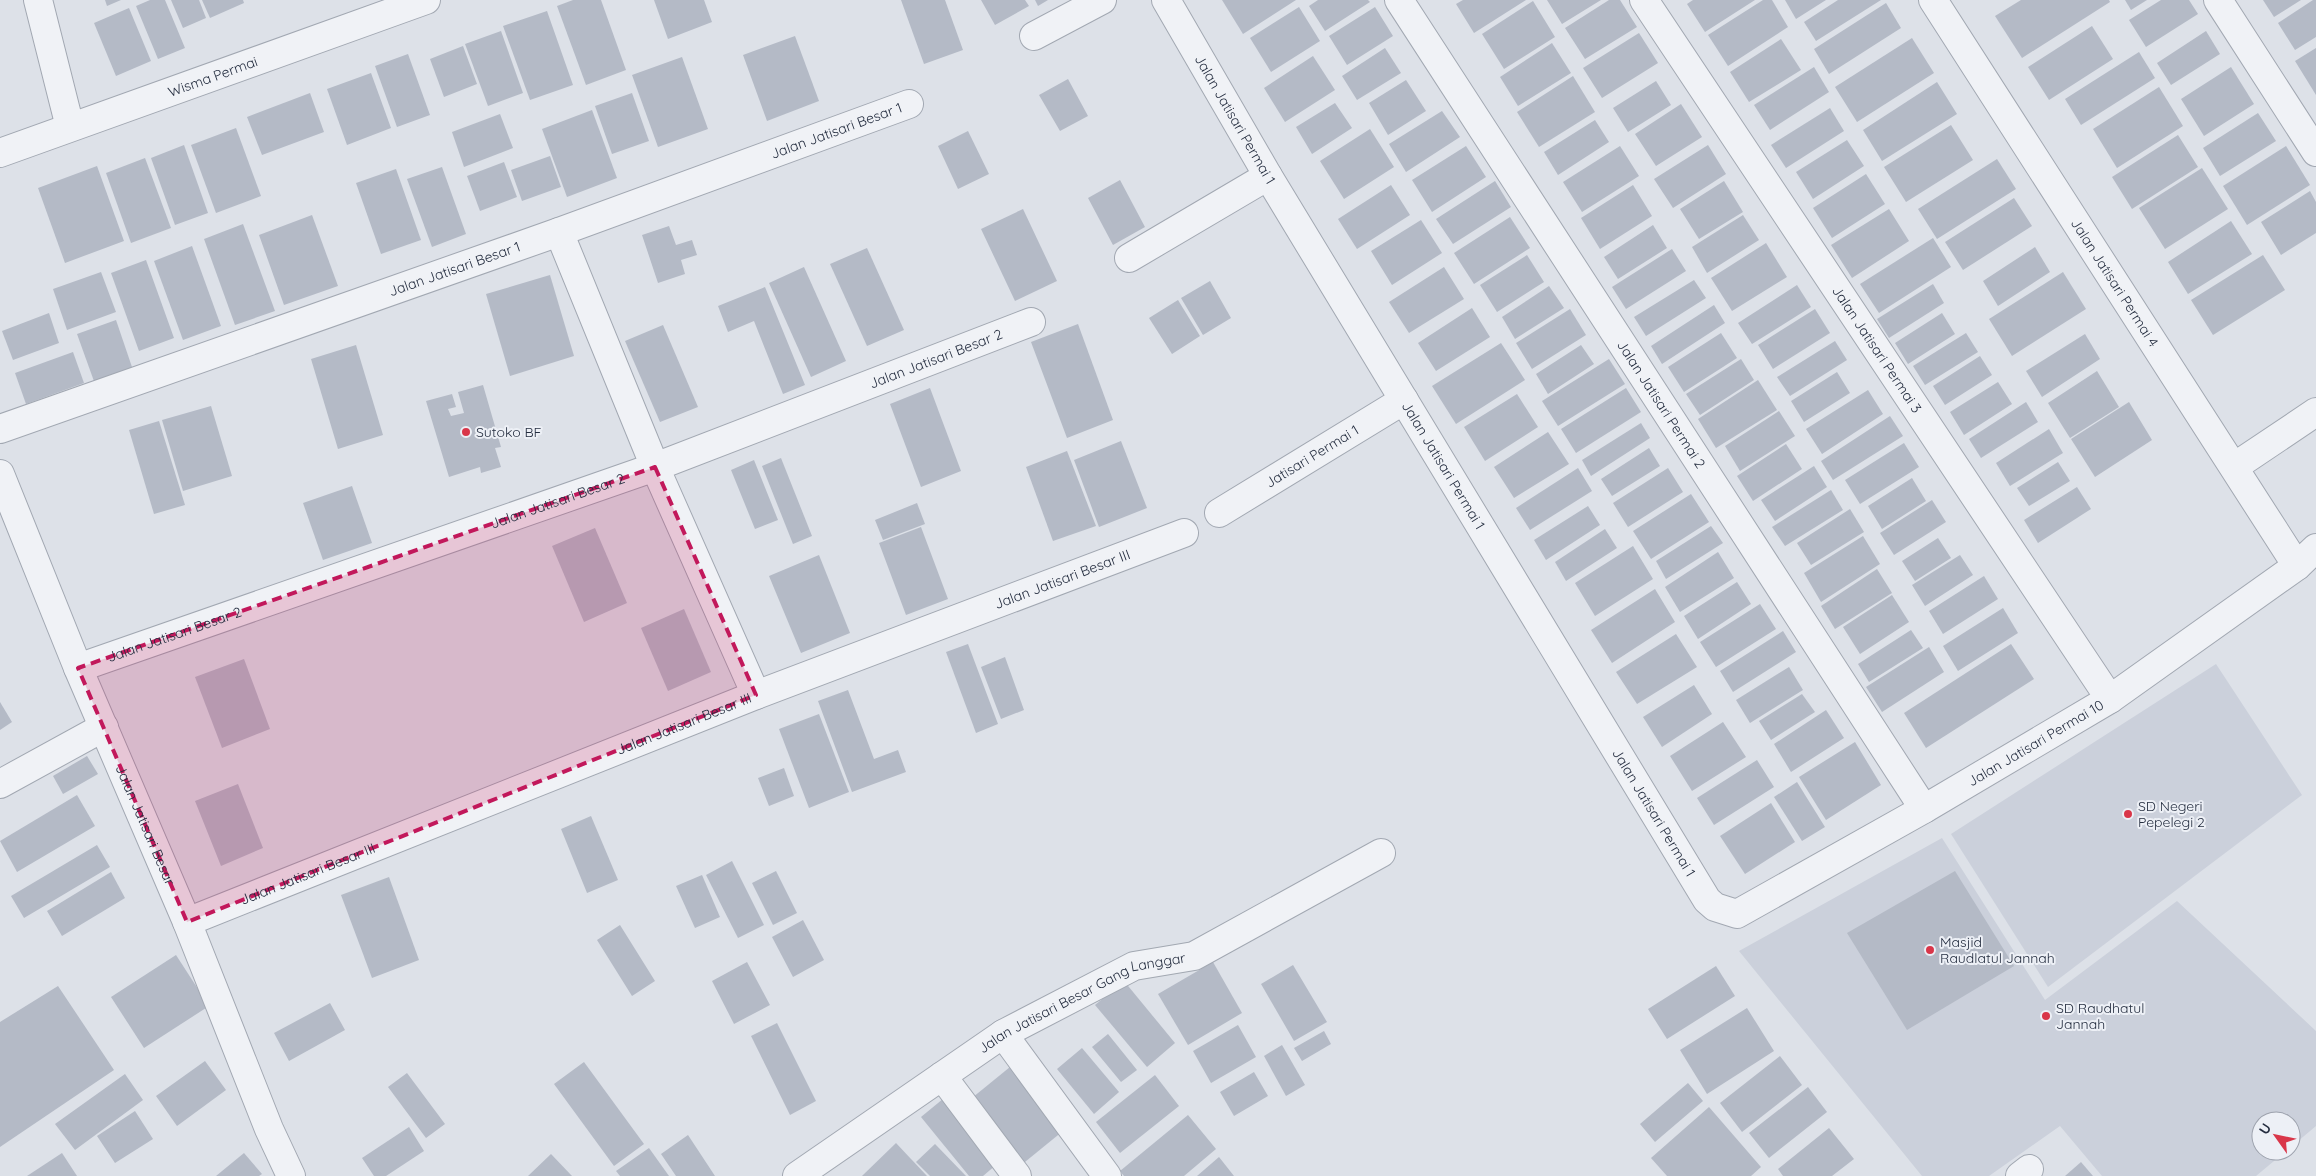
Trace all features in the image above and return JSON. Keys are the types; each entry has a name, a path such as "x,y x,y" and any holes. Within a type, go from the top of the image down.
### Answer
{"street":[{"path":"38,0 70,128"},
{"name":"Wisma Permai","path":"0,153 426,0"},
{"path":"1034,36 1102,0"},
{"name":"Jalan Jatisari Permai 1","path":"1166,0 1268,176 1707,900 1715,907 1737,914"},
{"name":"Jalan Jatisari Permai 2","path":"1399,0 1924,809"},
{"name":"Jalan Jatisari Permai 3","path":"1644,0 2110,699"},
{"name":"Jalan Jatisari Permai 4","path":"1933,0 2234,467 2307,557"},
{"path":"2218,0 2316,152"},
{"name":"Jalan Jatisari Besar 1","path":"0,429 559,232 909,104"},
{"path":"1129,258 1268,176"},
{"path":"559,232 655,467 756,695"},
{"name":"Jalan Jatisari Besar 2","path":"78,668 655,467 1031,322"},
{"name":"Jatisari Permai 1","path":"1218,513 1404,400"},
{"path":"2234,467 2316,412"},
{"name":"Jalan Jatisari Besar","path":"0,474 78,668 187,922 269,1129 290,1176"},
{"name":"Jalan Jatisari Besar III","path":"187,922 756,695 1184,533"},
{"name":"Jalan Jatisari Permai 10","path":"1737,914 1924,809 2110,699 2307,557"},
{"path":"0,784 104,727"},
{"name":"Jalan Jatisari Besar Gang Langgar","path":"810,1172 1002,1034 1134,966 1194,956 1381,853"},
{"path":"1002,1034 1107,1176"},
{"path":"942,1076 1018,1176"}],"highlighted area":[{"path":"655,467 756,695 187,922 78,668"}],"shaded area":[{"name":"SD Negeri Pepelegi 2","path":"2216,664 2302,795 2048,987 1951,834"},
{"name":"SD Raudhatul Jannah","path":"1942,838 2045,1000 2177,901 2316,1031 2316,1126 2301,1139 2301,1111 2251,1111 2251,1161 2274,1161 2256,1176 2102,1176 2060,1126 1989,1176 1922,1176 1739,951"}],"building":[{"path":"105,0 121,0 107,6"},
{"path":"150,0 165,0 185,48 158,59 136,6"},
{"path":"171,0 199,0 206,18 183,28"},
{"path":"202,0 243,0 244,3 210,18"},
{"path":"573,0 601,0 626,70 586,85 557,6"},
{"path":"654,0 704,0 712,22 668,39"},
{"path":"901,0 945,0 963,50 924,64"},
{"path":"981,0 1025,0 1029,6 995,25"},
{"path":"1035,0 1048,0 1038,6"},
{"path":"1222,0 1296,0 1243,34"},
{"path":"1318,0 1368,0 1370,2 1325,31 1309,6"},
{"path":"1463,0 1526,0 1474,33 1456,4"},
{"path":"1547,0 1601,0 1562,24"},
{"path":"1609,0 1620,0 1637,27 1585,59 1565,28"},
{"path":"1693,0 1755,0 1705,32 1687,4"},
{"path":"1763,0 1772,0 1788,27 1728,66 1708,35"},
{"path":"1785,0 1826,0 1796,19"},
{"path":"1838,0 1881,0 1816,41 1804,22"},
{"path":"2021,0 2109,0 2110,2 2022,58 1995,16"},
{"path":"2125,0 2147,0 2131,10"},
{"path":"2161,0 2189,0 2198,14 2146,47 2129,20"},
{"path":"2263,0 2301,0 2274,17"},
{"path":"2313,0 2316,0 2316,37 2295,50 2278,23"},
{"path":"1533,1 1555,37 1504,69 1482,34"},
{"path":"1886,3 1901,28 1829,74 1814,49"},
{"path":"1299,7 1320,41 1271,72 1250,38"},
{"path":"1375,7 1393,36 1347,65 1329,36"},
{"path":"129,8 151,61 116,76 94,23"},
{"path":"547,11 573,85 530,100 503,26"},
{"path":"2092,26 2113,59 2049,100 2028,67"},
{"path":"501,31 523,93 488,106 465,44"},
{"path":"2206,31 2220,54 2171,85 2157,63"},
{"path":"1639,33 1658,63 1602,98 1583,68"},
{"path":"795,36 819,101 767,121 743,55"},
{"path":"1912,38 1934,73 1857,122 1835,87"},
{"path":"1781,39 1801,70 1749,102 1730,72"},
{"path":"1552,43 1571,73 1518,106 1500,77"},
{"path":"463,46 477,84 444,97 430,59"},
{"path":"1385,48 1401,73 1357,100 1342,76"},
{"path":"2316,48 2316,95 2295,61"},
{"path":"2139,52 2155,78 2081,125 2065,99"},
{"path":"408,54 430,115 397,127 375,66"},
{"path":"1313,56 1335,90 1285,122 1264,88"},
{"path":"682,57 708,129 658,147 632,75"},
{"path":"1814,67 1829,92 1770,130 1754,105"},
{"path":"2231,67 2254,104 2204,136 2181,99"},
{"path":"371,73 391,128 347,145 327,89"},
{"path":"1573,76 1595,112 1539,147 1517,112"},
{"path":"1068,79 1088,116 1060,131 1039,95"},
{"path":"1406,80 1426,111 1388,135 1369,103"},
{"path":"1656,81 1671,105 1628,132 1613,108"},
{"path":"1937,82 1957,114 1882,161 1863,130"},
{"path":"2159,87 2183,126 2117,168 2093,129"},
{"path":"310,93 324,132 262,155 247,117"},
{"path":"632,93 649,141 612,154 595,106"},
{"path":"1335,103 1352,128 1312,154 1296,127"},
{"path":"1681,104 1702,137 1656,166 1635,134"},
{"path":"1830,108 1844,131 1786,168 1771,145"},
{"path":"592,110 617,178 567,197 542,129"},
{"path":"1442,111 1460,137 1406,172 1389,144"},
{"path":"2258,113 2276,141 2220,176 2203,148"},
{"path":"500,114 513,148 464,167 452,132"},
{"path":"1595,120 1609,142 1558,175 1544,152"},
{"path":"1951,125 1973,160 1906,202 1884,167"},
{"path":"236,128 261,196 216,213 191,145"},
{"path":"1370,129 1394,167 1344,199 1320,161"},
{"path":"968,131 989,174 958,189 938,146"},
{"path":"2178,135 2198,167 2132,209 2112,177"},
{"path":"1847,140 1864,166 1813,199 1796,172"},
{"path":"184,145 208,213 175,225 151,158"},
{"path":"1708,145 1726,174 1673,208 1654,179"},
{"path":"1466,146 1486,177 1432,212 1412,180"},
{"path":"1620,146 1639,176 1582,212 1563,182"},
{"path":"2286,146 2310,185 2247,225 2223,186"},
{"path":"550,156 561,187 522,201 511,170"},
{"path":"145,158 171,228 131,243 106,173"},
{"path":"1997,159 2016,189 1937,239 1918,209"},
{"path":"504,162 517,197 480,211 467,176"},
{"path":"97,166 124,241 65,263 38,188"},
{"path":"442,167 466,234 432,247 407,179"},
{"path":"2202,168 2228,209 2165,249 2139,208"},
{"path":"396,169 421,240 381,254 356,183"},
{"path":"1866,174 1885,204 1832,238 1813,208"},
{"path":"1120,180 1145,227 1113,245 1088,198"},
{"path":"1495,181 1511,207 1453,244 1436,219"},
{"path":"1724,181 1743,212 1699,239 1680,209"},
{"path":"1391,185 1410,215 1357,249 1338,219"},
{"path":"1633,185 1652,216 1600,249 1581,218"},
{"path":"2310,191 2316,202 2316,233 2281,255 2261,222"},
{"path":"2014,198 2032,226 1963,270 1945,242"},
{"path":"1023,209 1057,281 1015,301 981,229"},
{"path":"1889,209 1909,241 1852,278 1831,245"},
{"path":"312,215 338,286 284,305 259,235"},
{"path":"1743,215 1759,240 1707,273 1692,247"},
{"path":"1510,217 1530,248 1474,284 1454,253"},
{"path":"1421,220 1442,253 1392,285 1371,251"},
{"path":"2231,221 2252,254 2188,294 2168,262"},
{"path":"243,224 275,311 235,325 204,239"},
{"path":"1653,225 1667,248 1618,279 1604,257"},
{"path":"669,226 676,245 692,240 697,255 681,260 685,274 658,283 642,235"},
{"path":"1933,238 1951,267 1879,313 1860,284"},
{"path":"1766,243 1787,277 1732,311 1711,278"},
{"path":"192,246 221,326 183,340 154,261"},
{"path":"2035,247 2050,272 1998,306 1983,281"},
{"path":"867,248 904,330 867,346 830,264"},
{"path":"1672,249 1686,271 1626,309 1612,287"},
{"path":"1527,255 1544,282 1497,312 1480,285"},
{"path":"2263,255 2285,290 2213,335 2191,300"},
{"path":"146,260 174,338 139,351 111,273"},
{"path":"804,267 846,361 811,377 769,283"},
{"path":"1444,267 1464,299 1409,333 1389,302"},
{"path":"101,272 116,312 67,330 53,289"},
{"path":"2063,272 2086,309 2012,356 1989,319"},
{"path":"550,275 574,356 510,376 486,294"},
{"path":"1694,280 1706,298 1646,336 1634,317"},
{"path":"1210,281 1231,318 1203,335 1181,298"},
{"path":"1933,284 1944,303 1889,338 1877,319"},
{"path":"1797,285 1811,307 1752,344 1738,323"},
{"path":"1549,286 1564,308 1515,339 1502,317"},
{"path":"765,287 805,385 783,394 754,321 728,332 718,306"},
{"path":"1178,300 1200,336 1172,354 1149,318"},
{"path":"1714,305 1725,323 1662,364 1651,346"},
{"path":"1472,308 1490,337 1436,371 1418,343"},
{"path":"1570,309 1586,335 1532,369 1516,343"},
{"path":"1815,309 1830,333 1773,369 1758,345"},
{"path":"49,313 59,343 13,360 2,331"},
{"path":"1942,313 1955,334 1908,364 1895,343"},
{"path":"116,320 133,370 95,384 77,334"},
{"path":"1078,324 1113,420 1067,438 1031,342"},
{"path":"663,325 698,407 660,422 625,341"},
{"path":"1721,333 1737,358 1684,392 1668,367"},
{"path":"1966,333 1978,352 1925,385 1913,366"},
{"path":"2085,334 2100,359 2042,397 2026,371"},
{"path":"1835,341 1847,360 1790,396 1777,377"},
{"path":"1501,343 1525,380 1456,424 1432,386"},
{"path":"356,345 383,435 338,449 311,359"},
{"path":"1581,345 1594,364 1548,394 1536,374"},
{"path":"73,352 84,383 26,404 15,373"},
{"path":"1980,356 1992,375 1945,405 1933,386"},
{"path":"1609,359 1625,384 1558,426 1542,401"},
{"path":"1741,359 1754,380 1700,415 1686,394"},
{"path":"2097,371 2119,407 2070,438 2048,403"},
{"path":"1837,372 1850,393 1804,422 1791,401"},
{"path":"1758,380 1777,410 1716,448 1698,419"},
{"path":"1998,382 2012,404 1964,435 1950,412"},
{"name":"Sutoko BF","path":"483,385 501,447 495,448 501,467 481,473 480,467 449,477 426,401 452,394 456,407 448,409 451,416 464,413 458,392"},
{"path":"930,388 961,471 921,487 890,404"},
{"path":"1626,388 1641,412 1576,453 1561,429"},
{"path":"1868,390 1883,414 1822,454 1806,429"},
{"path":"1517,394 1538,427 1485,461 1464,427"},
{"path":"2026,402 2038,422 1981,458 1969,439"},
{"path":"2129,402 2152,440 2095,477 2071,439"},
{"path":"211,406 232,476 183,491 162,420"},
{"path":"1779,411 1795,436 1740,471 1725,446"},
{"path":"1890,416 1903,436 1833,480 1821,461"},
{"path":"159,421 185,505 154,514 129,430"},
{"path":"1641,423 1650,438 1591,476 1582,460"},
{"path":"2049,429 2063,453 2010,486 1996,463"},
{"path":"1548,432 1569,464 1514,498 1494,467"},
{"path":"1121,441 1147,508 1099,527 1074,460"},
{"path":"1904,443 1919,467 1860,504 1845,480"},
{"path":"1786,444 1802,469 1753,501 1737,476"},
{"path":"1649,448 1660,466 1612,496 1601,479"},
{"path":"1067,451 1096,526 1053,541 1026,467"},
{"path":"781,458 812,536 793,544 762,466"},
{"path":"754,460 778,520 755,529 731,470"},
{"path":"2058,462 2070,481 2029,506 2017,488"},
{"path":"1814,466 1827,487 1775,521 1761,500"},
{"path":"1578,468 1592,491 1530,530 1516,508"},
{"path":"1668,468 1683,492 1628,527 1613,503"},
{"path":"1912,478 1926,501 1882,529 1868,506"},
{"path":"352,486 372,543 323,560 303,503"},
{"path":"2077,487 2091,509 2038,543 2024,520"},
{"path":"1831,490 1843,510 1785,546 1772,527"},
{"path":"1691,494 1709,522 1651,559 1633,531"},
{"path":"1932,500 1946,522 1894,555 1880,533"},
{"path":"917,503 925,524 883,540 875,520"},
{"path":"1588,506 1600,525 1546,560 1534,540"},
{"path":"1850,509 1864,532 1811,565 1797,543"},
{"path":"1711,526 1723,543 1666,579 1656,561"},
{"path":"921,527 948,599 906,615 879,543"},
{"path":"595,528 627,603 584,622 552,546"},
{"path":"1605,529 1617,548 1566,581 1555,562"},
{"path":"1863,536 1880,564 1821,602 1804,573"},
{"path":"1938,538 1951,558 1915,581 1902,561"},
{"path":"1633,546 1653,579 1595,616 1575,583"},
{"path":"1718,552 1734,578 1680,612 1665,587"},
{"path":"819,555 850,633 801,653 769,576"},
{"path":"1960,555 1973,575 1925,606 1912,585"},
{"path":"1877,569 1892,593 1835,629 1821,606"},
{"path":"1984,576 1998,599 1943,634 1929,611"},
{"path":"1737,582 1751,604 1698,639 1684,616"},
{"path":"1655,589 1675,622 1612,663 1591,630"},
{"path":"1892,595 1909,622 1860,654 1843,627"},
{"path":"1760,604 1776,629 1716,667 1700,642"},
{"path":"2003,608 2018,633 1958,671 1943,646"},
{"path":"684,609 711,672 668,691 641,628"},
{"path":"1911,630 1923,648 1869,682 1858,664"},
{"path":"1783,631 1796,652 1733,692 1720,671"},
{"path":"1676,634 1697,667 1637,704 1616,672"},
{"path":"968,644 998,724 976,733 946,652"},
{"path":"2011,644 2034,679 1926,748 1904,713"},
{"path":"1929,647 1944,672 1882,712 1866,687"},
{"path":"1005,657 1024,710 1001,719 981,667"},
{"path":"244,659 270,729 222,748 195,677"},
{"path":"1789,667 1803,690 1750,723 1736,700"},
{"path":"1694,685 1712,714 1662,747 1643,717"},
{"path":"848,690 874,759 898,750 906,772 852,792 818,701"},
{"path":"1802,694 1815,712 1771,740 1759,721"},
{"path":"0,702 12,722 0,730"},
{"path":"1826,710 1844,738 1791,772 1774,744"},
{"path":"819,714 849,792 809,808 779,729"},
{"path":"1723,722 1746,757 1692,791 1670,756"},
{"path":"1855,742 1881,785 1826,820 1799,777"},
{"path":"87,756 98,774 63,794 53,776"},
{"path":"1757,760 1774,787 1714,825 1697,798"},
{"path":"784,768 794,796 769,806 758,778"},
{"path":"1797,782 1825,827 1802,841 1774,797"},
{"path":"238,784 263,848 221,866 195,801"},
{"path":"77,795 95,826 17,872 0,841"},
{"path":"1771,803 1795,842 1745,874 1720,836"},
{"path":"591,816 618,880 587,893 561,829"},
{"path":"97,845 110,867 24,918 11,896"},
{"path":"732,861 764,925 738,938 706,875"},
{"path":"776,871 797,913 773,925 752,883"},
{"name":"Masjid Raudlatul Jannah","path":"1955,871 2014,966 1907,1030 1847,933"},
{"path":"111,872 125,898 62,936 47,911"},
{"path":"702,875 720,917 695,928 676,886"},
{"path":"389,877 419,960 372,978 341,895"},
{"path":"803,920 824,960 793,977 772,937"},
{"path":"620,925 655,981 632,996 597,940"},
{"path":"176,955 209,1006 144,1048 111,997"},
{"path":"747,962 770,1005 734,1024 712,981"},
{"path":"1213,962 1242,1013 1188,1045 1158,994"},
{"path":"1293,965 1327,1022 1294,1041 1261,984"},
{"path":"1716,966 1735,996 1667,1039 1648,1009"},
{"path":"1124,981 1175,1043 1147,1067 1095,1005"},
{"path":"58,986 114,1070 0,1147 0,1022"},
{"path":"330,1003 345,1030 289,1061 274,1033"},
{"path":"1747,1008 1774,1051 1707,1094 1680,1050"},
{"path":"777,1023 816,1101 790,1115 751,1036"},
{"path":"1238,1025 1256,1057 1211,1083 1193,1051"},
{"path":"1324,1031 1331,1044 1302,1061 1294,1048"},
{"path":"1108,1034 1137,1070 1121,1082 1092,1047"},
{"path":"1282,1045 1305,1085 1286,1096 1264,1056"},
{"path":"1082,1048 1119,1092 1094,1114 1057,1069"},
{"path":"1780,1056 1802,1085 1742,1132 1720,1103"},
{"path":"205,1061 226,1090 177,1126 156,1096"},
{"path":"584,1062 644,1144 614,1166 554,1084"},
{"path":"1010,1067 1063,1131 1020,1166 967,1102"},
{"path":"1254,1072 1268,1096 1234,1116 1220,1092"},
{"path":"407,1073 445,1124 426,1138 388,1087"},
{"path":"125,1074 143,1100 75,1150 55,1124"},
{"path":"1155,1075 1179,1106 1120,1153 1096,1122"},
{"path":"1688,1083 1703,1101 1655,1142 1640,1124"},
{"path":"1808,1087 1827,1112 1769,1158 1749,1133"},
{"path":"949,1094 1003,1159 983,1176 969,1176 921,1117"},
{"path":"1709,1107 1761,1167 1751,1176 1667,1176 1651,1158"},
{"path":"135,1111 153,1139 115,1163 97,1136"},
{"path":"1188,1115 1216,1149 1184,1176 1124,1176 1120,1171"},
{"path":"409,1127 424,1151 386,1176 374,1176 362,1158"},
{"path":"1829,1128 1854,1159 1832,1176 1783,1176 1778,1169"},
{"path":"688,1135 715,1176 676,1176 661,1154"},
{"path":"896,1143 927,1176 862,1176"},
{"path":"935,1144 966,1176 930,1176 916,1162"},
{"path":"649,1148 669,1176 620,1176 616,1171"},
{"path":"62,1153 77,1176 27,1176"},
{"path":"244,1153 262,1174 259,1176 216,1176"},
{"path":"551,1154 572,1176 528,1176"},
{"path":"1219,1157 1234,1176 1197,1176"},
{"path":"2081,1162 2093,1176 2065,1176"}],"place":[{"name":"Sutoko BF","path":"466,432"},
{"name":"SD Negeri Pepelegi 2","path":"2128,814"},
{"name":"Masjid Raudlatul Jannah","path":"1930,950"},
{"name":"SD Raudhatul Jannah","path":"2046,1016"}]}
